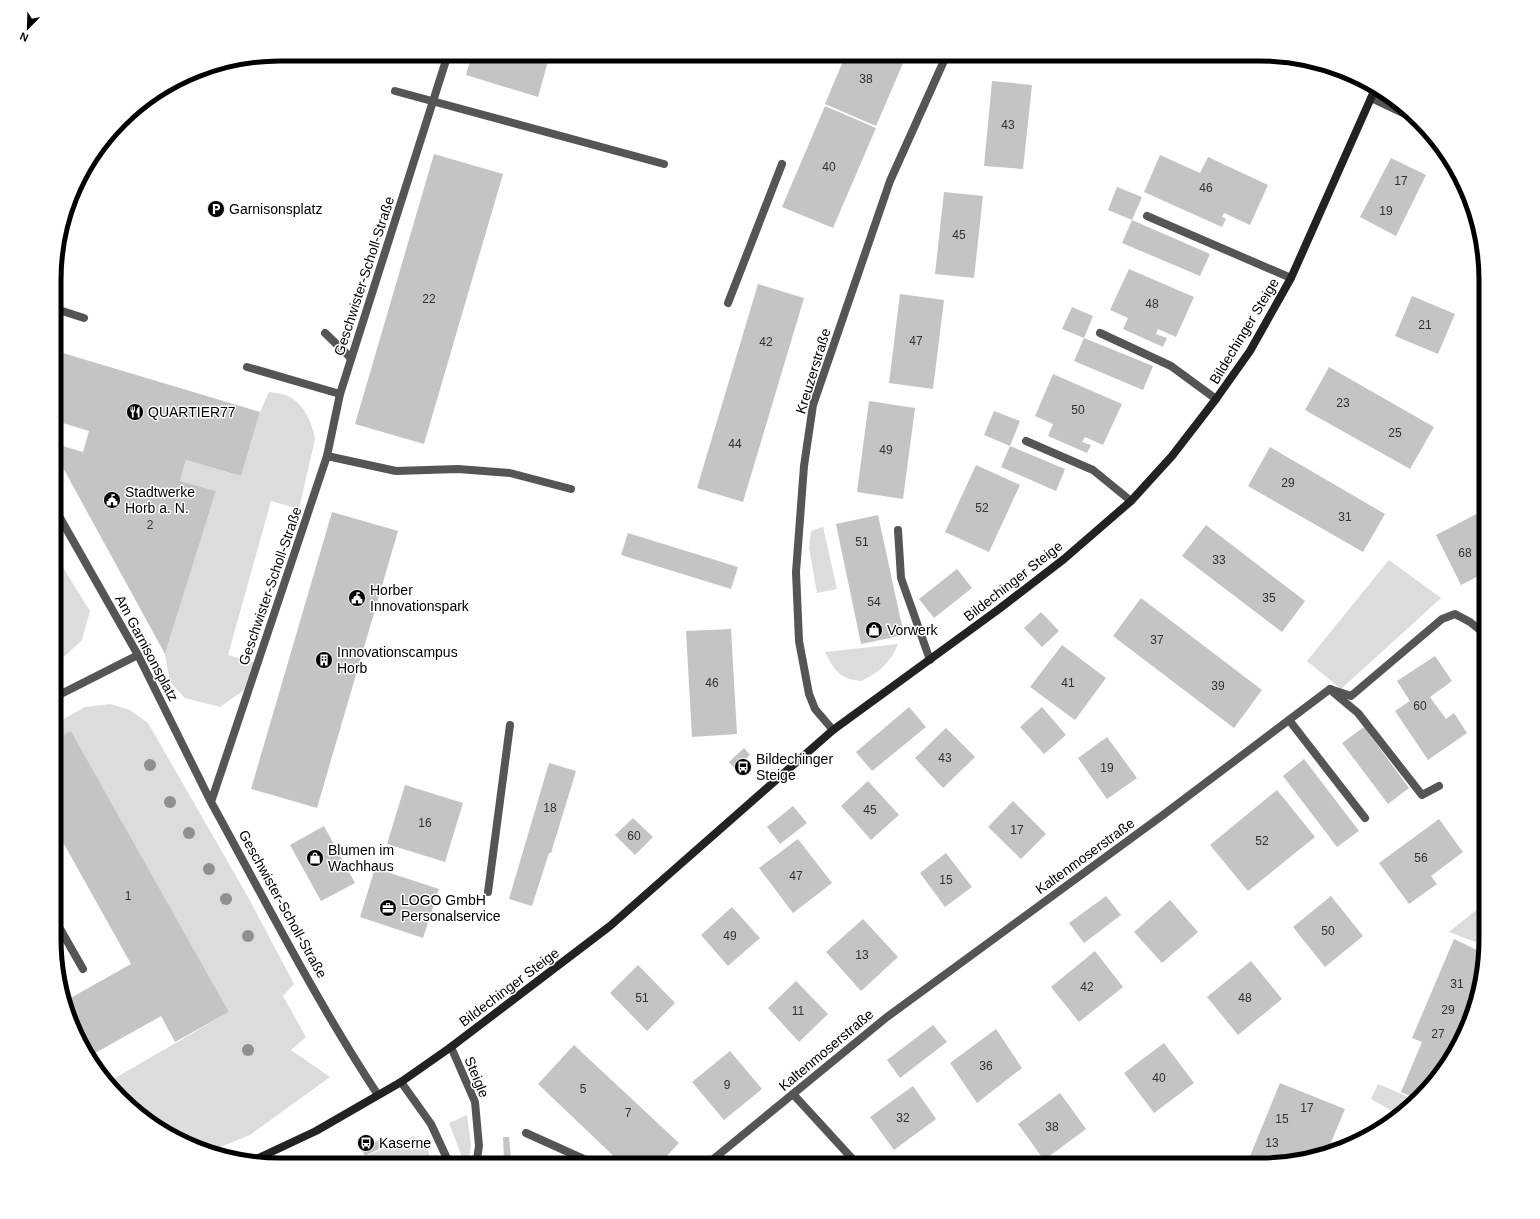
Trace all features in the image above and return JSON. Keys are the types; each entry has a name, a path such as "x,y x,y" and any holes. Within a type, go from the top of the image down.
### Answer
{"street":[{"name":"Geschwister-Scholl-Straße","path":"378,1095 359,1066 291,948 211,802 327,456 340,394 446,61"},
{"name":"Kreuzerstraße","path":"833,730 815,709 809,694 799,642 796,556 804,466 813,405 890,181 944,61"},
{"path":"395,91 664,164"},
{"name":"Bildechinger Steige","path":"260,1157 316,1131 401,1082 451,1047 610,926 833,730 930,660 1064,559 1131,501 1172,456 1216,399 1250,351 1291,278 1373,93"},
{"path":"1371,98 1400,112"},
{"path":"728,303 782,164"},
{"path":"1147,216 1291,278"},
{"path":"61,311 84,318"},
{"path":"1100,333 1171,366 1216,399"},
{"path":"326,334 351,358"},
{"path":"247,367 340,394"},
{"path":"1026,441 1093,470 1131,501"},
{"path":"327,456 396,471 458,469 510,474 571,489"},
{"name":"Am Garnisonsplatz","path":"61,520 138,655 211,802"},
{"path":"898,530 901,578 930,660"},
{"path":"1330,689 1351,696 1442,619 1455,614 1470,622 1479,629"},
{"path":"61,695 138,655"},
{"path":"1330,689 1358,713 1422,795 1439,786"},
{"name":"Kaltenmoserstraße","path":"715,1158 887,1017 1163,815 1330,689"},
{"path":"1289,720 1365,818"},
{"path":"488,892 510,725"},
{"path":"61,930 83,969"},
{"name":"Steigle","path":"451,1047 475,1102 480,1146 477,1158"},
{"path":"401,1082 431,1124 447,1158"},
{"path":"793,1094 852,1158"},
{"path":"526,1133 581,1158"}],"shaded area":[{"path":"269,392 285,395 297,402 302,407 312,426 315,439 299,509 271,501 228,655 256,663 244,690 220,707 185,698 170,682 165,654 216,491 180,481 186,460 241,476 260,412"},
{"path":"823,527 837,589 817,593 809,548 811,531"},
{"path":"1389,560 1441,598 1341,689 1307,661"},
{"path":"61,565 90,611 82,640 61,659"},
{"path":"898,644 888,662 879,671 861,681 848,678 838,672 831,664 825,652"},
{"path":"110,704 130,710 148,723 248,897 294,984 283,996 306,1037 291,1050 330,1077 250,1135 217,1148 196,1141 171,1129 136,1104 112,1080 229,1012 71,731 61,736 61,721 85,707"},
{"path":"1479,908 1479,943 1449,932"},
{"path":"1378,1084 1411,1098 1394,1112 1371,1099"},
{"path":"467,1115 471,1145 469,1158 462,1158 449,1123"},
{"path":"414,1136 428,1151 430,1158 362,1158"}],"building":[{"path":"470,61 548,61 538,97 466,75"},
{"path":"843,61 904,61 876,126 825,104"},
{"path":"992,81 1032,85 1023,169 984,166"},
{"path":"825,106 876,128 833,228 782,207"},
{"path":"434,154 503,174 424,444 355,424"},
{"path":"1160,155 1200,173 1208,157 1268,185 1250,225 1224,213 1222,217 1226,219 1222,227 1144,192"},
{"path":"1391,158 1426,175 1396,236 1360,217"},
{"path":"1117,187 1142,197 1132,220 1108,210"},
{"path":"944,192 983,196 974,278 935,274"},
{"path":"1132,220 1210,254 1200,276 1122,243"},
{"path":"1129,269 1194,297 1176,337 1158,329 1156,334 1167,338 1163,347 1123,329 1128,318 1110,310"},
{"path":"758,284 804,298 743,502 697,488"},
{"path":"900,294 944,300 933,389 889,383"},
{"path":"1412,296 1455,314 1438,354 1395,336"},
{"path":"1072,307 1093,316 1084,338 1062,329"},
{"path":"1084,338 1153,366 1143,390 1074,361"},
{"path":"61,352 260,412 241,476 186,460 180,481 216,491 165,654 61,464 61,445 83,452 89,431 61,423"},
{"path":"1329,367 1434,427 1410,469 1305,410"},
{"path":"1053,374 1122,404 1103,445 1085,437 1082,442 1091,445 1087,453 1048,436 1053,424 1035,416"},
{"path":"869,401 915,408 903,499 857,492"},
{"path":"994,411 1020,421 1010,446 984,435"},
{"path":"1010,446 1065,469 1056,491 1001,467"},
{"path":"1270,447 1385,514 1363,552 1248,486"},
{"path":"976,465 1020,485 989,552 945,532"},
{"name":"Innovationscampus Horb","path":"332,512 398,531 317,808 251,789"},
{"path":"1479,513 1479,576 1461,585 1436,535"},
{"path":"878,515 904,635 861,644 836,524"},
{"path":"1206,525 1305,601 1282,632 1182,556"},
{"path":"628,533 738,567 731,589 621,555"},
{"path":"957,569 972,588 934,618 919,599"},
{"path":"1141,598 1262,690 1234,728 1113,636"},
{"path":"1041,612 1059,631 1042,647 1024,628"},
{"path":"731,629 737,734 692,737 686,631"},
{"path":"1062,645 1106,678 1075,720 1030,687"},
{"path":"1435,656 1452,681 1430,697 1446,719 1454,713 1467,733 1428,760 1395,711 1410,701 1397,681"},
{"path":"909,707 926,727 872,771 856,752"},
{"path":"1042,707 1066,735 1044,754 1020,727"},
{"path":"1364,727 1409,788 1388,804 1342,743"},
{"path":"946,728 975,757 943,788 915,758"},
{"path":"71,731 229,1012 175,1042 161,1016 94,1054 78,1023 69,999 131,964 61,839 61,736"},
{"path":"1107,737 1137,778 1107,799 1078,758"},
{"path":"744,748 750,755 735,769 729,762"},
{"path":"1304,759 1359,831 1337,847 1283,776"},
{"path":"549,763 576,771 551,853 549,853 532,906 509,899"},
{"path":"868,781 899,815 871,840 841,806"},
{"path":"405,785 463,803 445,862 387,844"},
{"path":"1277,790 1315,837 1248,891 1210,845"},
{"path":"1013,801 1046,834 1021,859 988,827"},
{"path":"793,806 807,823 780,844 767,827"},
{"path":"633,818 653,837 635,855 615,835"},
{"path":"1439,819 1463,852 1431,876 1437,884 1409,904 1379,863"},
{"path":"324,826 355,883 321,901 290,845"},
{"path":"798,839 832,883 793,913 759,868"},
{"path":"946,853 972,887 945,907 920,873"},
{"path":"375,868 439,889 423,938 360,917"},
{"path":"1106,896 1121,915 1084,943 1069,923"},
{"path":"1331,896 1363,936 1325,967 1293,927"},
{"path":"1170,900 1198,932 1162,963 1134,932"},
{"path":"732,907 760,938 728,966 701,935"},
{"path":"863,919 898,957 861,991 826,952"},
{"path":"1454,939 1479,951 1472,995 1462,1023 1450,1048 1434,1072 1412,1097 1401,1092 1422,1042 1412,1038"},
{"path":"1095,951 1123,987 1079,1022 1051,987"},
{"path":"1251,961 1282,999 1238,1035 1207,997"},
{"path":"638,965 675,1003 647,1031 610,993"},
{"path":"796,981 828,1014 799,1042 768,1008"},
{"path":"933,1025 947,1042 900,1078 887,1060"},
{"path":"996,1029 1022,1068 977,1103 950,1063"},
{"path":"1164,1043 1194,1083 1154,1113 1124,1073"},
{"path":"574,1045 679,1143 665,1158 616,1158 538,1084"},
{"path":"730,1051 762,1089 724,1120 692,1082"},
{"path":"1280,1083 1345,1109 1329,1146 1302,1154 1274,1158 1255,1158 1250,1156"},
{"path":"913,1086 936,1119 894,1150 870,1117"},
{"path":"1060,1093 1086,1129 1047,1158 1043,1158 1018,1124"},
{"path":"503,1137 509,1137 511,1158 504,1158"},
{"path":"379,1140 383,1147 365,1156 362,1149"}],"place":[{"name":"Garnisonsplatz","path":"216,209"},
{"name":"QUARTIER77","path":"135,412"},
{"name":"Stadtwerke Horb a. N.","path":"112,500"},
{"name":"Horber Innovationspark","path":"357,598"},
{"name":"Vorwerk","path":"874,630"},
{"name":"Innovationscampus Horb","path":"324,660"},
{"name":"Bildechinger Steige","path":"743,767"},
{"name":"Blumen im Wachhaus","path":"315,858"},
{"name":"LOGO GmbH Personalservice","path":"388,908"},
{"name":"Kaserne","path":"366,1143"}]}
